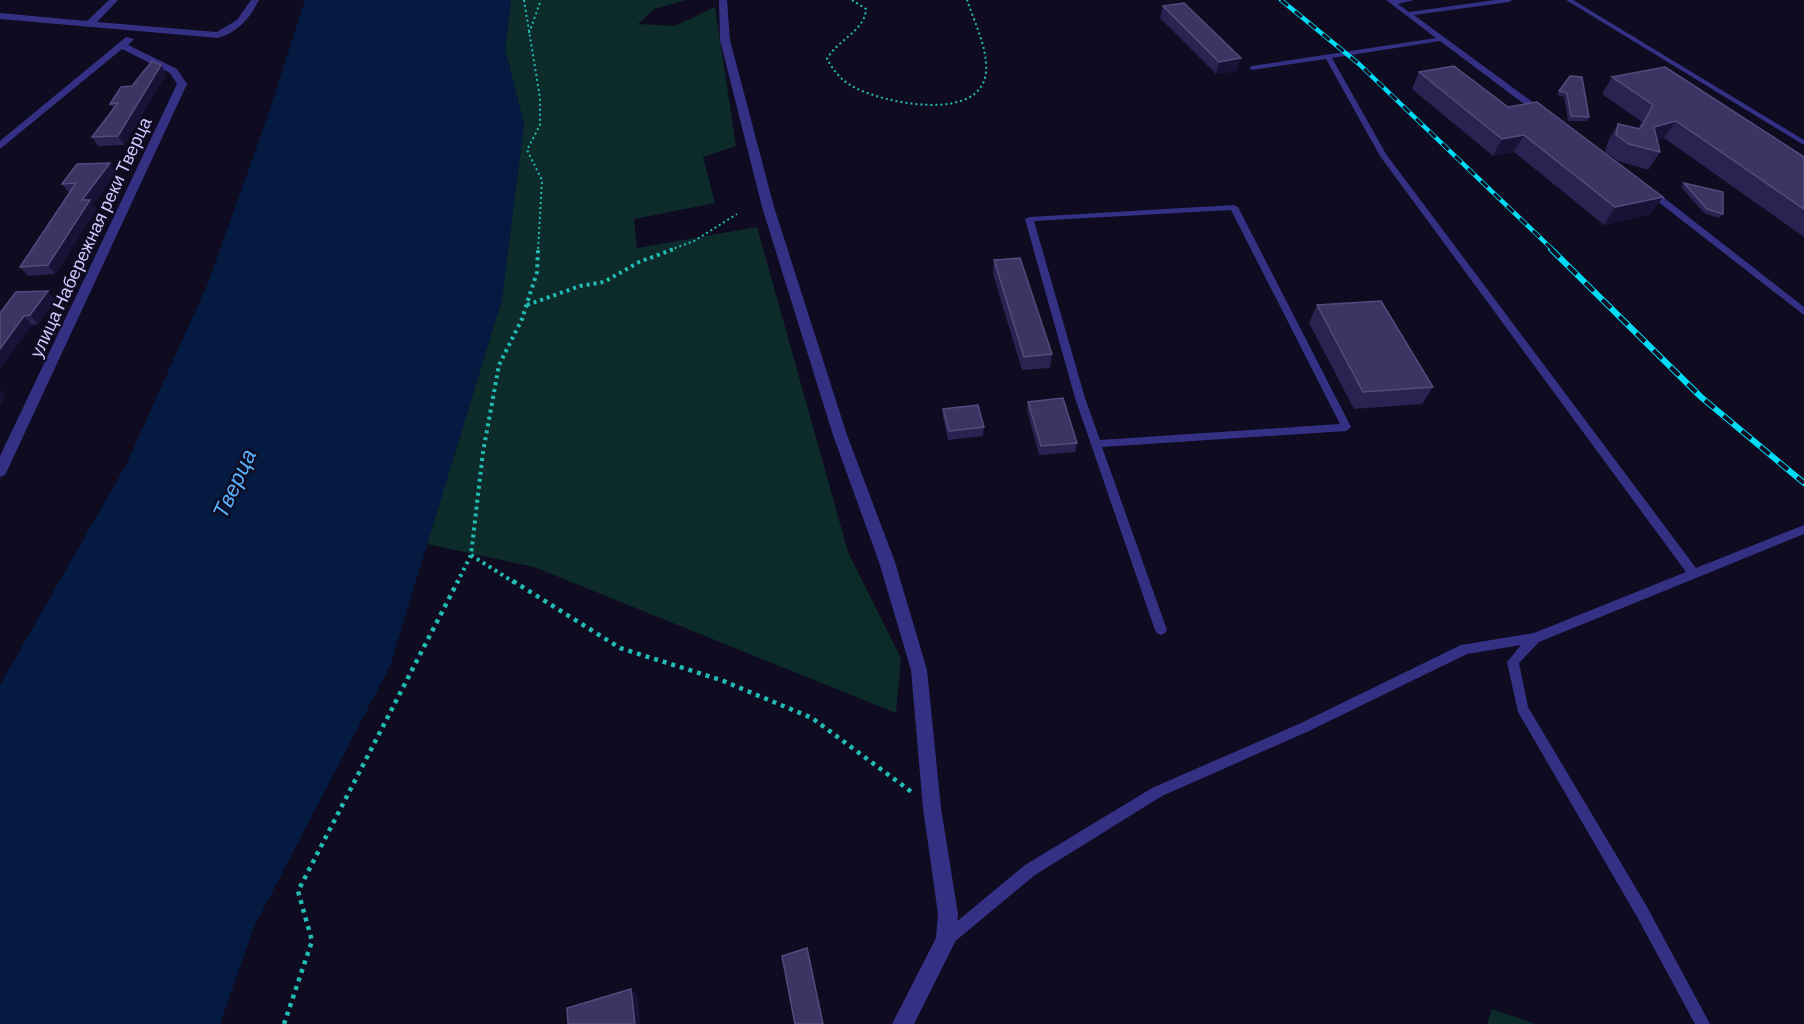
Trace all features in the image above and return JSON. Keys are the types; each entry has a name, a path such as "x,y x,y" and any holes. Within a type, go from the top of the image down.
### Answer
{"street":[{"path":"90,23 114,0"},
{"path":"0,16 218,35 231,31 247,15 255,0"},
{"path":"723,0 725,40 768,207 840,435 887,562 919,670 932,808 948,914 946,940 903,1024"},
{"path":"0,146 123,46 139,28"},
{"name":"улица Набережная реки Тверца","path":"0,471 182,84 174,71 123,46"}],"lane":[{"path":"1391,2 1411,0"},
{"path":"1408,15 1509,0"},
{"path":"1569,0 1804,143"},
{"path":"1391,2 1544,114"},
{"path":"1252,68 1441,39"},
{"path":"1328,56 1383,154 1694,574"},
{"path":"1647,190 1804,312"},
{"path":"1096,444 1346,427 1234,207 1029,219 1080,398 1096,444 1161,630"},
{"path":"946,940 1030,870 1157,792 1305,727 1465,649 1535,638 1804,529"},
{"path":"1535,638 1513,662 1522,708 1635,900 1703,1024"}],"path":[{"path":"284,1024 312,941 298,891 471,555 483,452 499,365 526,306 537,272 542,180 527,150 540,125 540,98 524,0"},
{"path":"528,34 541,0"},
{"path":"852,0 866,9 867,18 861,27 837,43 827,59 836,74 855,88 921,105 950,105 966,101 978,93 987,72 967,0"},
{"path":"526,306 580,286 604,282 639,261 694,241 737,214"},
{"path":"471,555 620,648 721,680 812,718 932,808"}],"green space":[{"path":"511,0 686,0 654,9 638,24 675,26 715,7 736,146 703,157 715,203 634,219 637,248 757,227 848,552 901,658 896,713 534,567 427,544 502,299 524,124 505,49"},
{"path":"1492,1009 1535,1024 1487,1024"}],"water":[{"name":"Тверца","path":"305,0 511,0 505,49 524,124 502,299 390,666 254,927 220,1024 0,1024 0,685 126,465 208,283 267,118"}],"building":[{"path":"1184,3 1241,58 1219,62 1163,6"},
{"path":"152,61 161,65 118,136 92,137 118,103 110,104 121,87 132,86"},
{"path":"1454,66 1508,107 1537,102 1663,197 1615,207 1524,135 1502,139 1419,72"},
{"path":"1665,67 1804,157 1804,209 1676,121 1654,127 1660,152 1629,144 1616,135 1618,124 1640,129 1653,105 1612,77"},
{"path":"1570,76 1582,77 1589,117 1571,116 1567,93 1559,91"},
{"path":"110,163 82,200 90,200 48,265 20,267 76,183 62,184 77,164"},
{"path":"1684,183 1723,192 1723,214 1707,209"},
{"path":"1020,258 1052,354 1024,357 994,260"},
{"path":"48,291 30,315 24,316 0,349 0,313 16,292"},
{"path":"1381,301 1433,387 1363,392 1317,305"},
{"path":"1063,398 1077,443 1041,446 1028,402"},
{"path":"978,405 984,427 949,431 943,409"},
{"path":"807,948 823,1024 795,1024 782,956"},
{"path":"631,989 635,1024 568,1024 567,1008"}],"railway":[{"path":"1281,0 1359,64 1553,250"},
{"path":"1551,249 1701,397 1804,483"}]}
